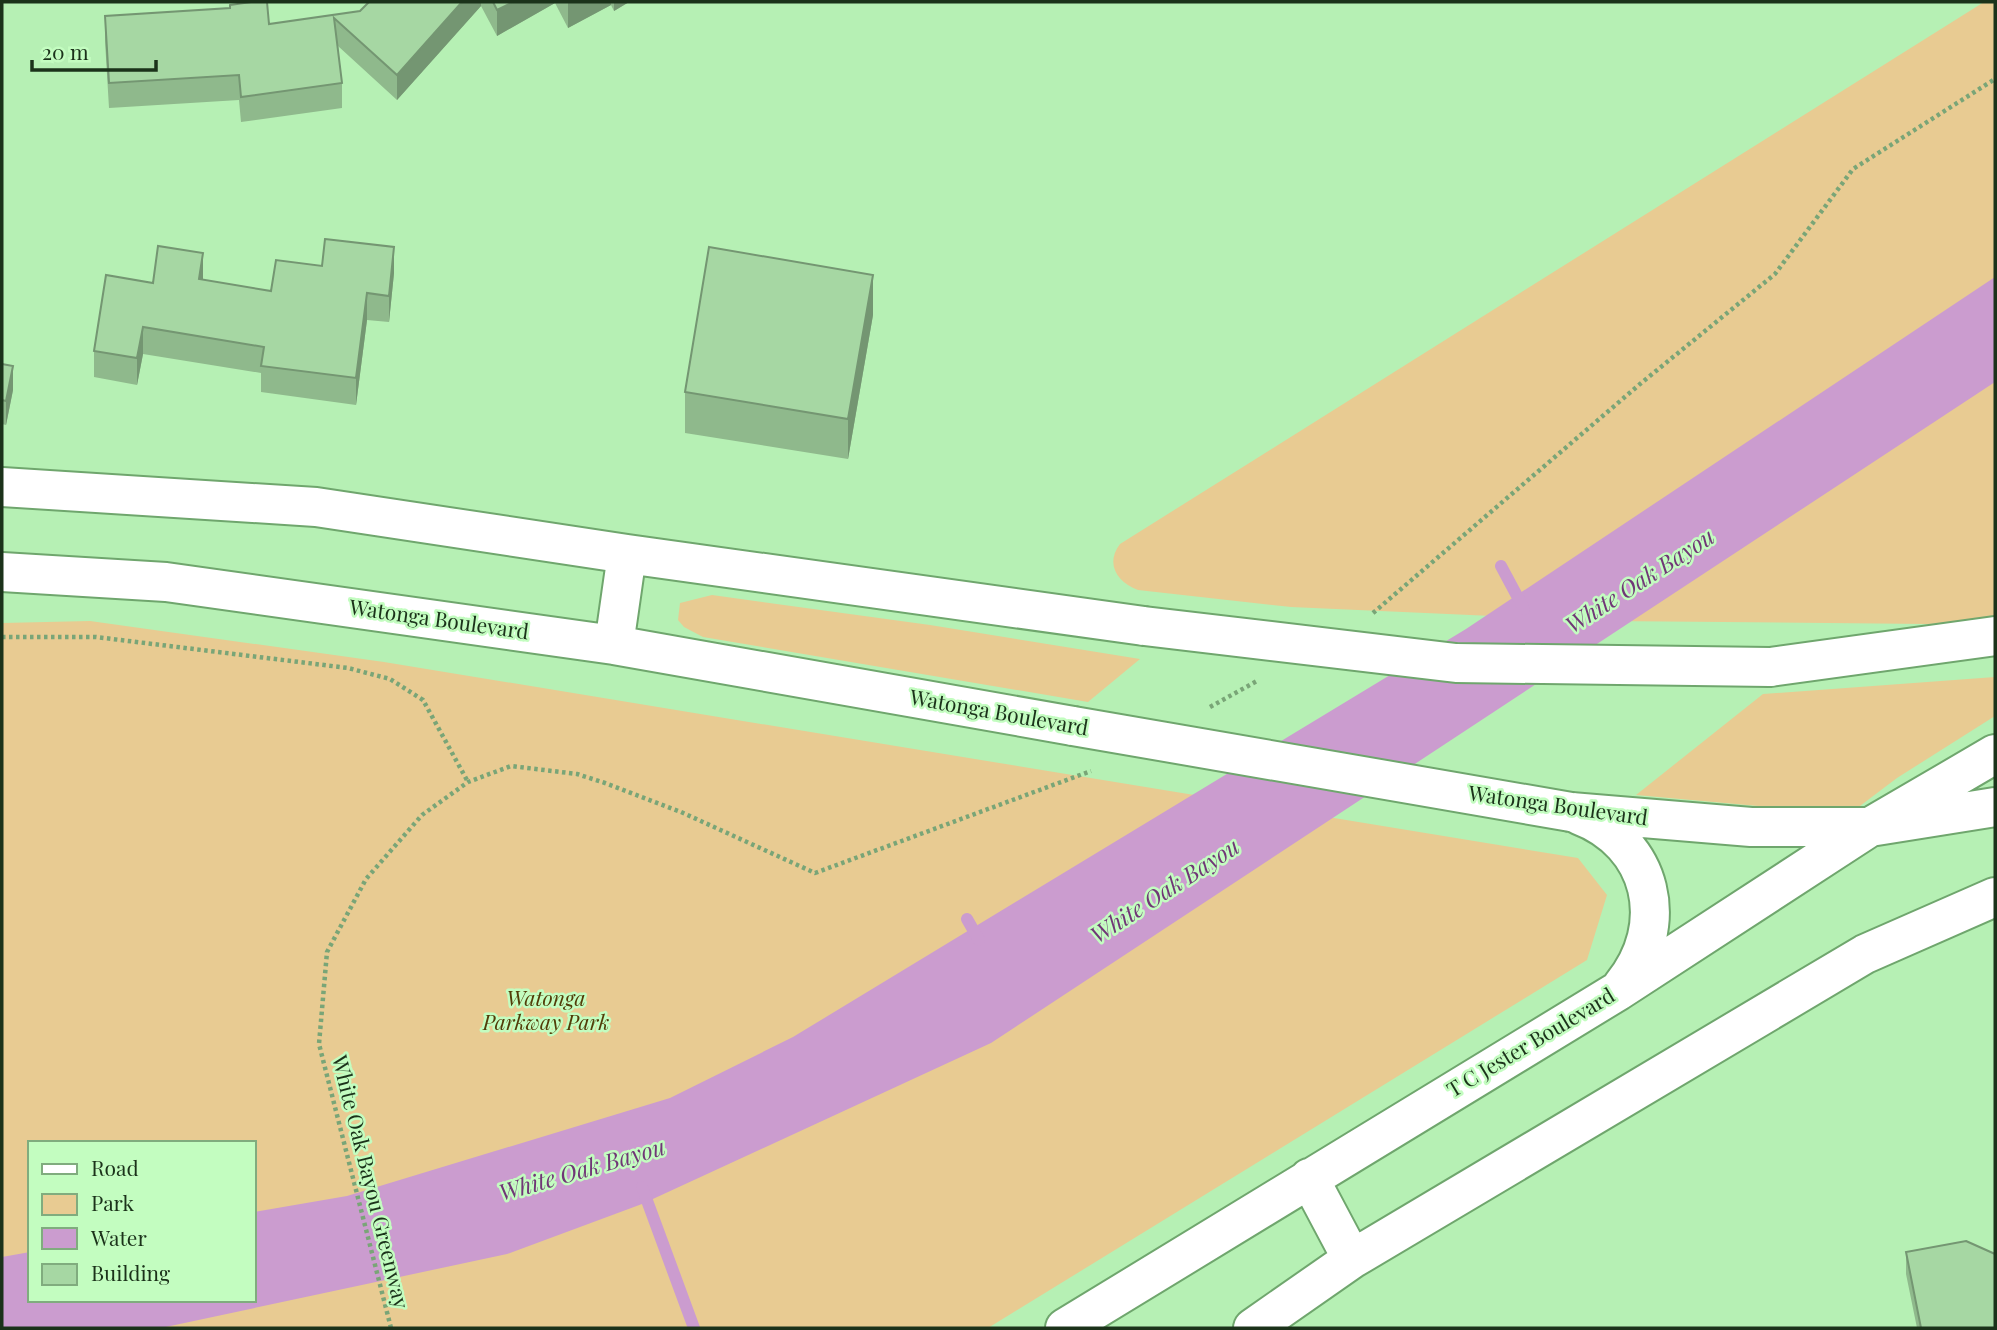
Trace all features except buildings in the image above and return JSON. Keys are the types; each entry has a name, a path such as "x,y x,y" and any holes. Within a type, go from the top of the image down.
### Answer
{"main road":[{"path":"2,487 316,507 627,554 1144,626 1457,663 1770,667 1995,636"},
{"path":"614,645 627,554"},
{"name":"Watonga Boulevard","path":"2,572 166,582 614,645 1571,812 1751,827 1870,827 1995,807"},
{"name":"T C Jester Boulevard","path":"1065,1328 1618,991 1870,827 1995,754"},
{"path":"1571,812 1594,821 1615,834 1632,853 1647,887 1650,924 1645,949 1634,971 1618,991"},
{"path":"1254,1328 1352,1259 1865,954 1995,897"},
{"path":"1309,1178 1352,1259"}],"path":[{"path":"2,637 96,637 348,668 390,679 424,700 468,782"},
{"name":"White Oak Bayou Greenway","path":"319,1044 391,1328"}],"green space":[{"path":"1984,2 1995,2 1995,622 1926,624 1608,621 1291,607 1138,590 1119,577 1114,558 1120,544"},
{"path":"712,595 930,625 1140,659 1088,702 703,637 684,627 678,620 680,603"},
{"name":"Watonga Parkway Park","path":"90,621 384,662 1578,858 1607,895 1587,960 988,1328 2,1328 2,623"},
{"path":"1995,677 1995,716 1897,778 1852,812 1636,795 1763,694"}],"water":[{"name":"White Oak Bayou","path":"1995,277 1995,382 991,1043 642,1204 507,1254 161,1328 2,1328 2,1257 28,1252 28,1302 256,1302 256,1212 347,1196 670,1098 793,1037 1466,629"}],"waterway":[{"path":"1501,566 1524,609"},
{"path":"967,919 979,940"},
{"path":"642,1187 694,1328"}]}
